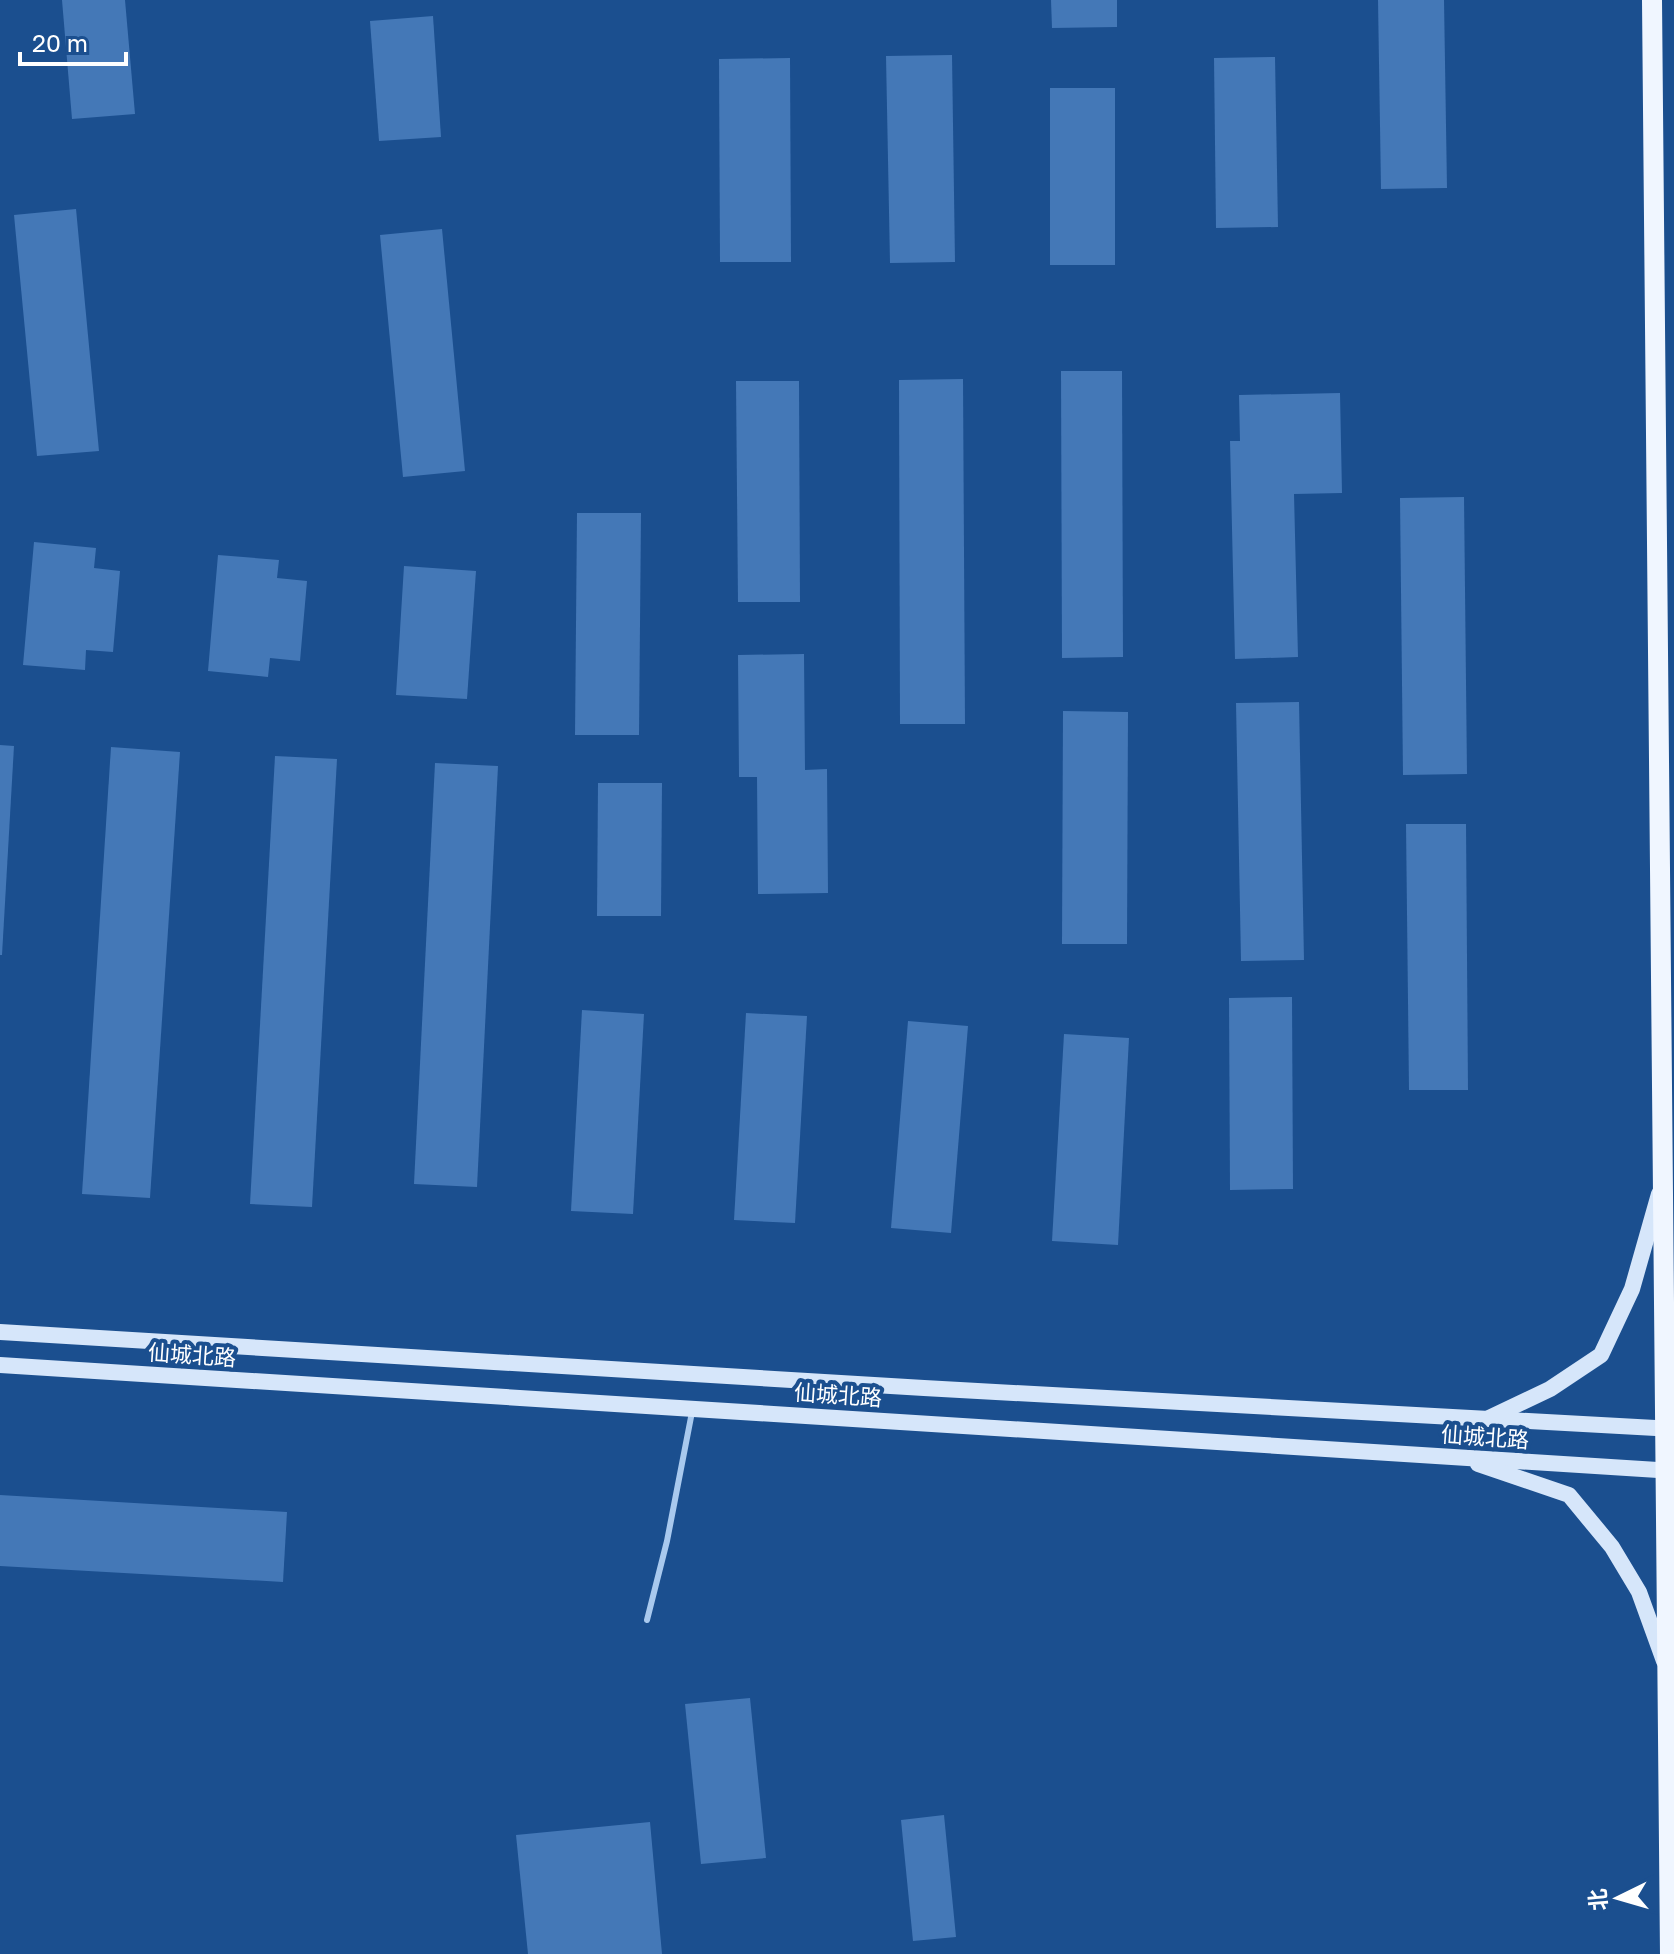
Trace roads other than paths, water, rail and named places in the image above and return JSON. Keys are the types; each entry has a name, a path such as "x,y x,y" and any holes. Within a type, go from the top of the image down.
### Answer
{"main road":[{"path":"1652,0 1663,1181 1670,1471 1667,1669 1670,1954"},
{"path":"1488,1419 1550,1389 1601,1355 1632,1289 1663,1181"},
{"name":"仙城北路","path":"0,1332 908,1387 1669,1428"},
{"name":"仙城北路","path":"0,1365 1670,1471"},
{"path":"1458,1457 1569,1495 1612,1547 1639,1592 1667,1669"}],"lane":[{"path":"647,1620 667,1541 692,1408"}]}
